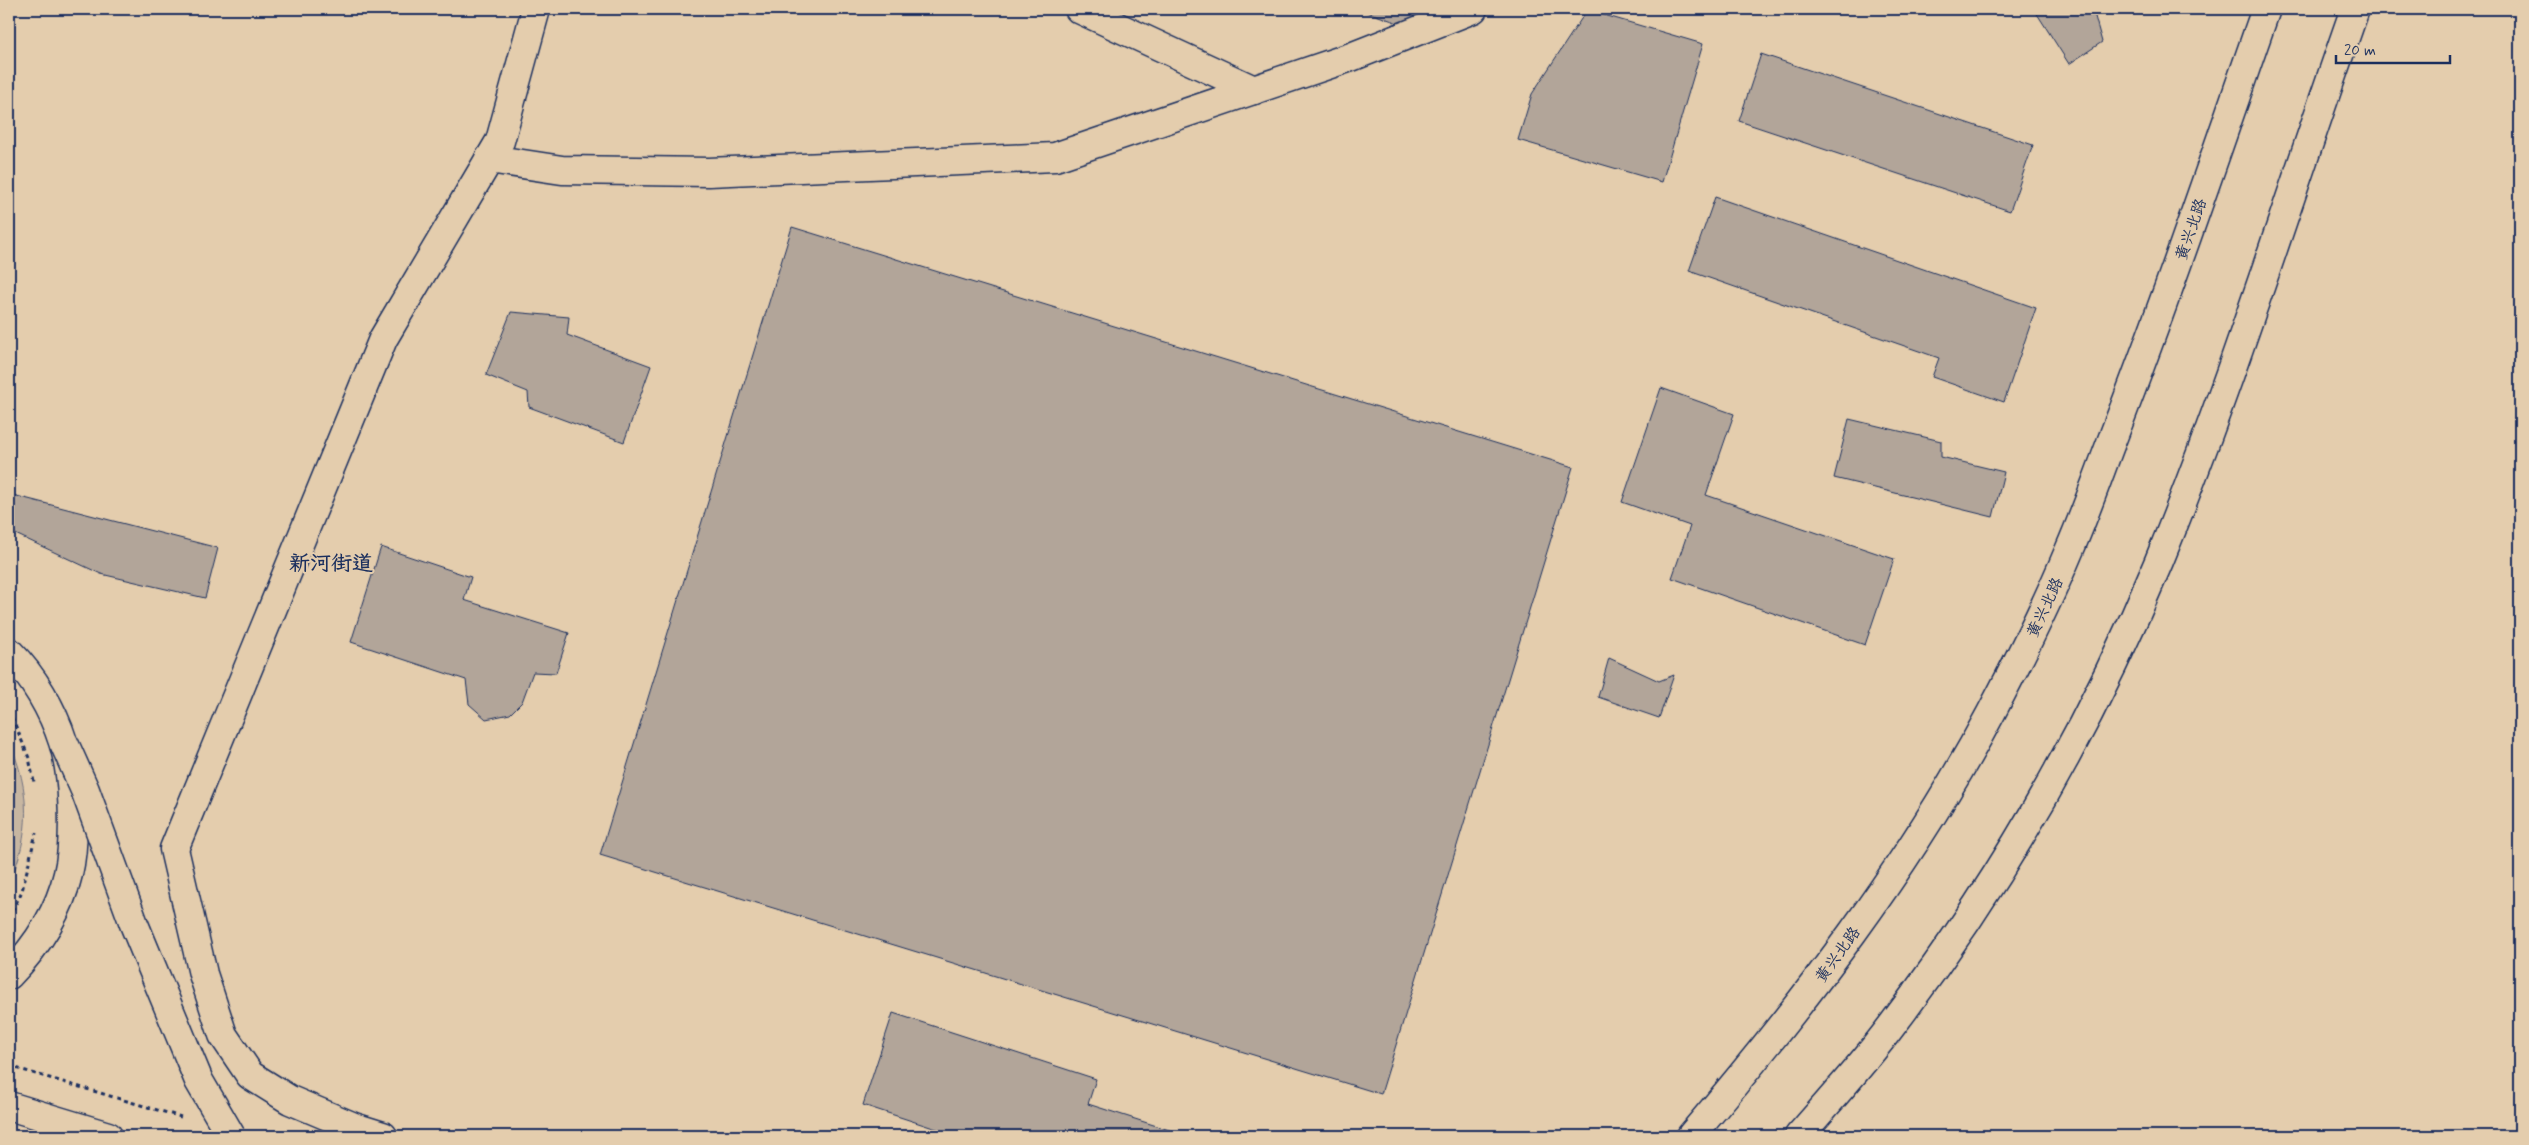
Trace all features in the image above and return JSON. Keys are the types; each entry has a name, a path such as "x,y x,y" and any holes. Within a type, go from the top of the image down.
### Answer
{"main road":[{"path":"383,1136 354,1127 290,1100 250,1075 224,1035 203,974 174,849 383,339 500,141 536,9"},
{"path":"1079,9 1254,90"},
{"path":"489,158 562,170 710,172 1055,157 1351,57 1473,9"},
{"name":"黄兴北路","path":"1691,1136 1801,1003 1902,862 1946,793 1990,715 2037,623 2069,551 2168,296 2266,9"},
{"path":"1799,1136 1893,1025 1960,931 2008,856 2067,754 2116,657 2158,562 2243,340 2355,9"},
{"path":"9,652 37,687 64,743 85,790 134,924 199,1081 231,1136"},
{"path":"9,975 41,935 55,909 68,875 74,835 64,743"},
{"path":"9,1106 108,1136"}],"path":[{"path":"9,710 29,758 35,785"},
{"path":"9,918 22,890 37,830"},
{"path":"9,1066 188,1120"}],"shaded area":[{"path":"9,741 21,777 26,812 21,848 9,884"}],"building":[{"path":"1359,9 1422,9 1415,29"},
{"path":"2034,9 2109,9 2094,13 2102,42 2069,64"},
{"path":"1587,10 1703,44 1662,182 1518,140 1532,94"},
{"path":"1761,54 2033,145 2010,211 1739,121"},
{"path":"1715,197 2036,308 2004,402 1932,377 1939,358 1689,271"},
{"path":"792,227 1573,467 1381,1094 600,855"},
{"path":"511,312 569,317 567,335 651,366 624,442 529,407 528,392 486,375"},
{"path":"1661,388 1734,414 1706,495 1894,559 1865,645 1672,578 1690,526 1622,502"},
{"path":"1849,419 1941,441 1941,457 2004,472 1993,517 1834,478"},
{"path":"9,494 218,548 205,598 101,574 9,531"},
{"path":"381,547 471,577 464,600 569,633 556,673 533,672 522,702 510,714 486,719 469,704 466,680 351,642"},
{"path":"1609,658 1659,681 1674,675 1659,718 1598,697"},
{"path":"893,1013 1096,1079 1088,1104 1188,1136 958,1136 863,1105"}],"district":[{"name":"新河街道","path":"331,563"}]}
